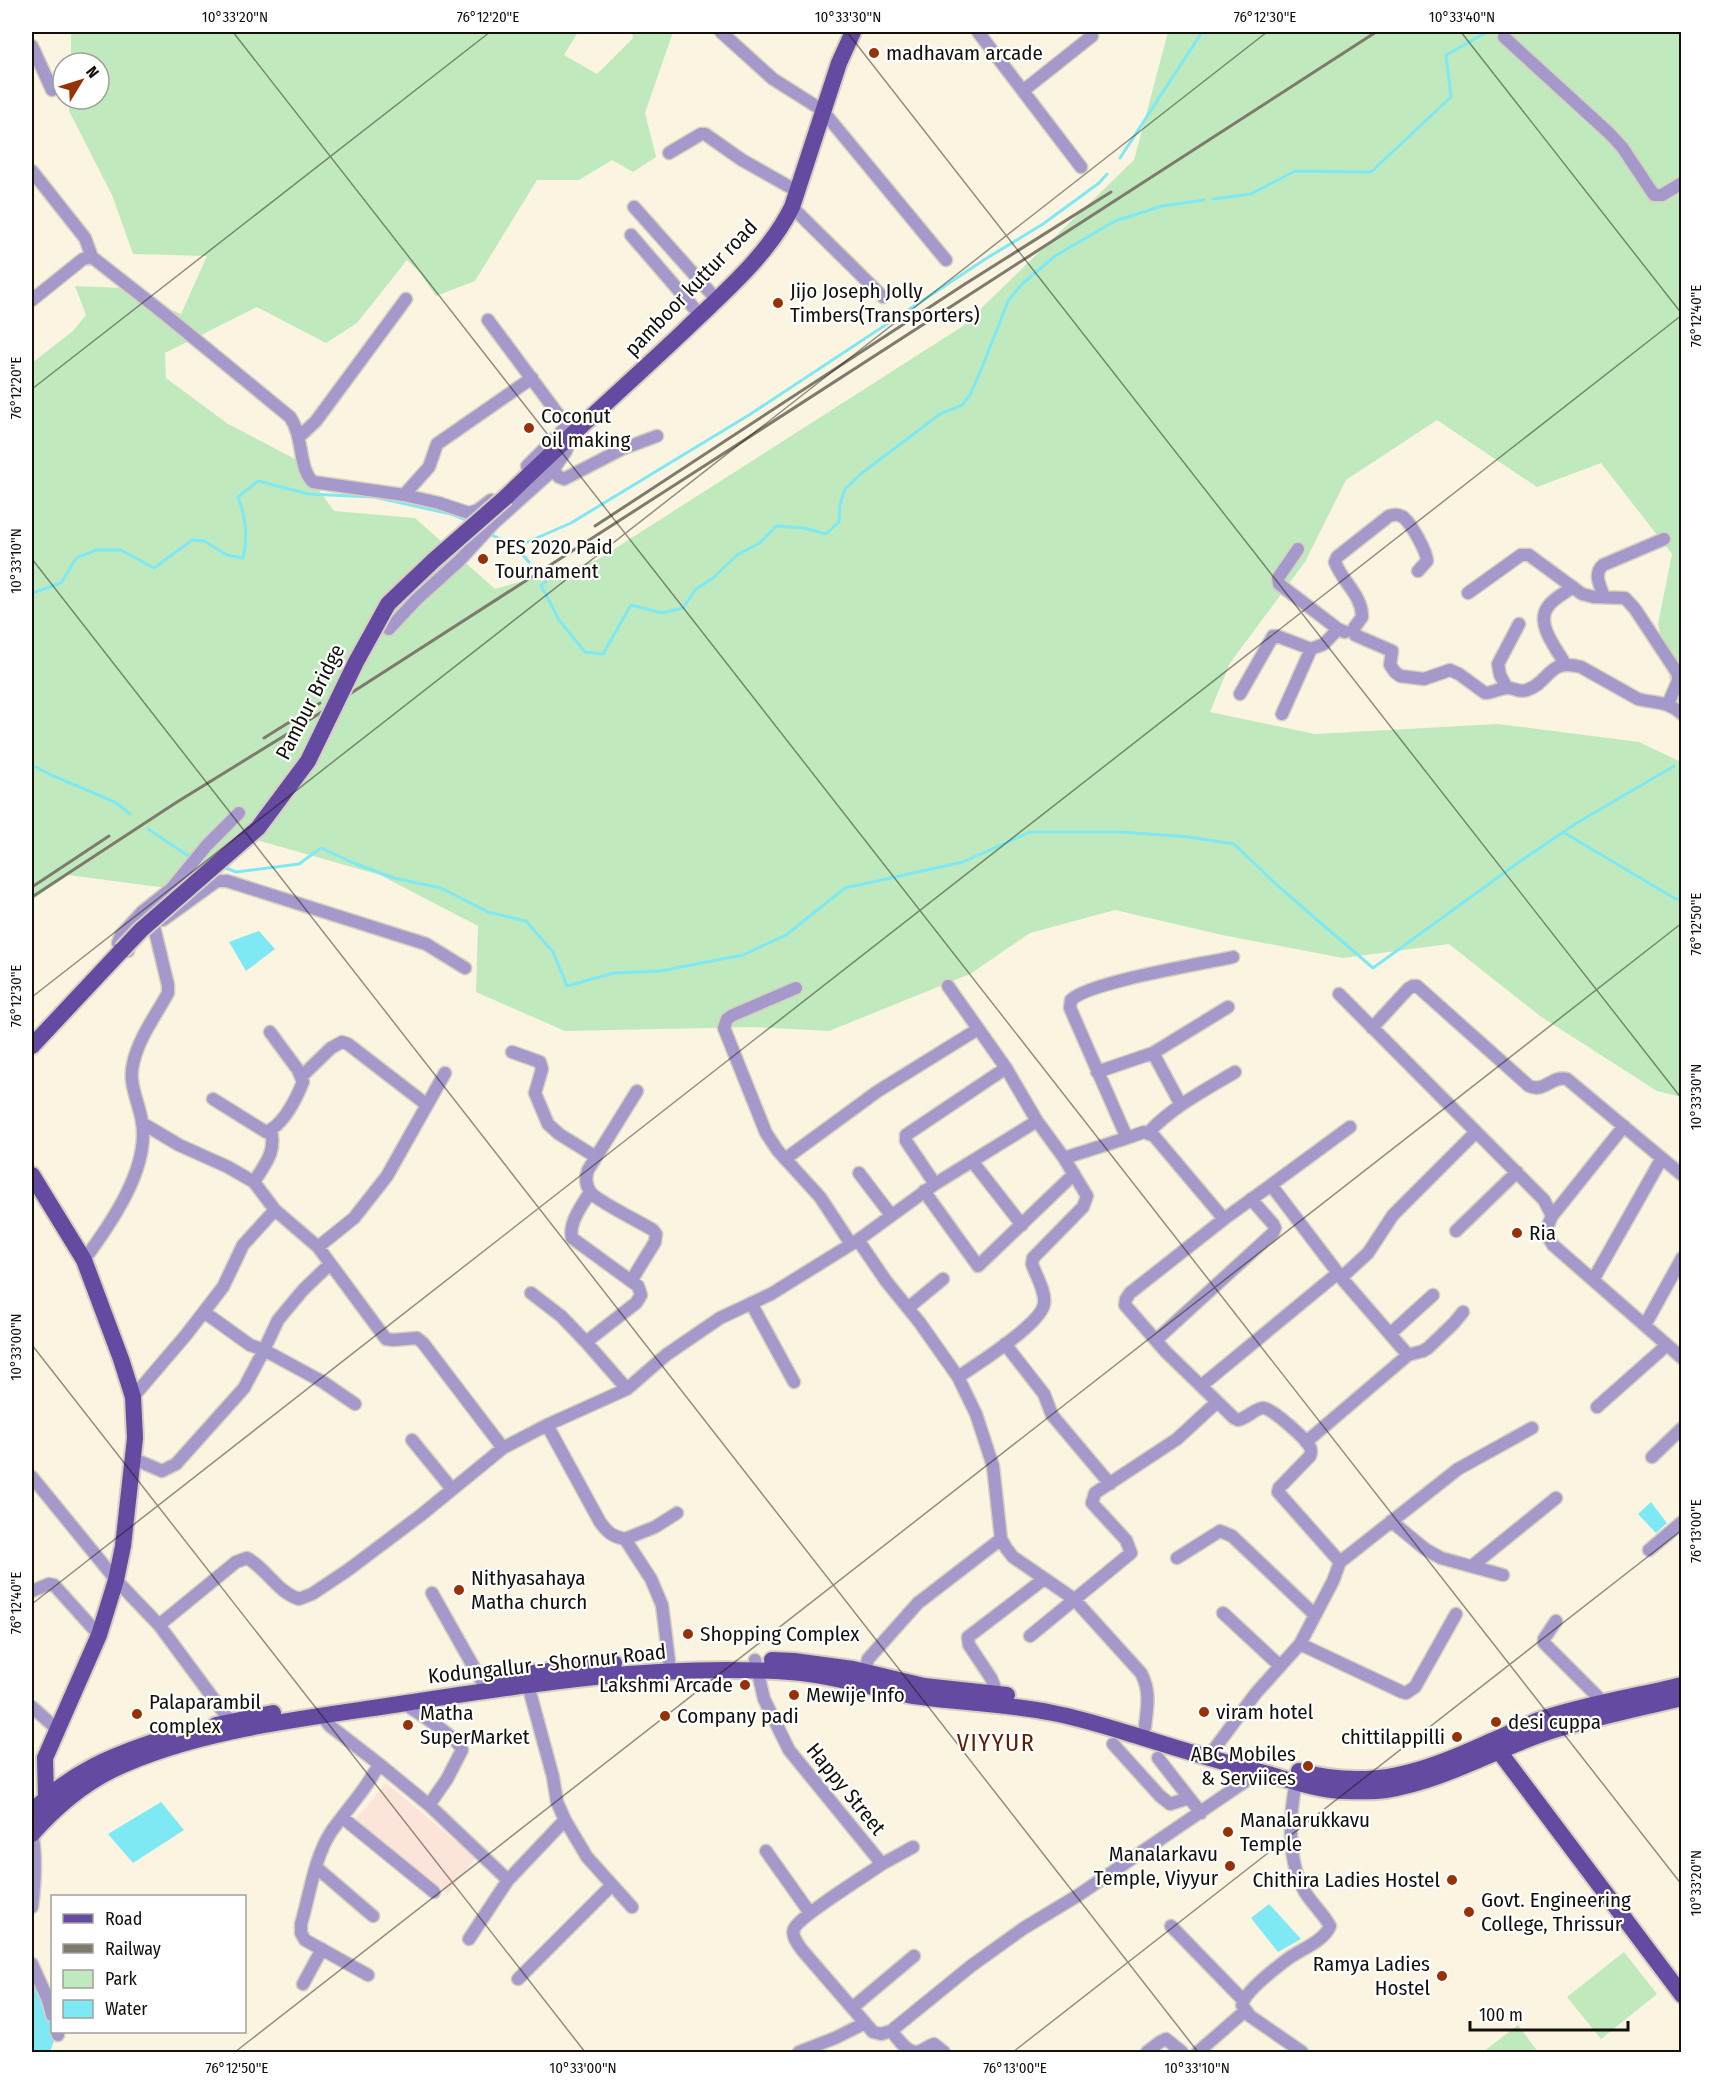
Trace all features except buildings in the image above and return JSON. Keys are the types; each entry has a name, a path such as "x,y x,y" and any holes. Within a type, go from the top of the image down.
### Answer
{"main road":[{"name":"pamboor kuttur road","path":"506,497 569,429 613,398 700,315 770,243 792,207 822,110 853,32"},
{"name":"Pambur Bridge","path":"32,1046 141,930 258,828 308,761 356,662 388,604 506,497"},
{"path":"32,1174 84,1260 133,1397 135,1438 116,1580 99,1635 45,1758 51,1803"},
{"name":"Kodungallur - Shornur Road","path":"32,1834 51,1803 75,1776 106,1759 188,1731 231,1721 578,1666 669,1661 756,1665 832,1677 905,1694 964,1703 1022,1707 1086,1720 1259,1772 1278,1771 1355,1780 1381,1779 1426,1768 1591,1719 1682,1698"},
{"name":"Kodungallur - Shornur Road","path":"32,1812 140,1758 225,1734 403,1703 634,1673 794,1661 865,1672 924,1686 1052,1702 1215,1748 1278,1771 1296,1782 1335,1791 1385,1790 1442,1775 1540,1720 1604,1702 1682,1685"},
{"path":"1494,1746 1682,1995"}],"street":[{"path":"721,32 773,79 822,110 946,260"},
{"path":"978,32 1081,167"},
{"path":"1024,90 1092,36"},
{"path":"1504,37 1609,133 1622,147 1654,195 1662,195 1682,183"},
{"path":"32,46 51,88"},
{"path":"669,153 701,134 705,134 742,160 797,190"},
{"path":"34,180 85,238 92,257 290,417 299,437 306,475 313,482 404,495 439,503 464,512 474,512 498,494 569,429"},
{"path":"634,207 716,299"},
{"path":"792,207 883,297"},
{"path":"631,235 700,315"},
{"path":"32,300 83,259 92,257"},
{"path":"299,437 316,420 406,299"},
{"path":"389,628 494,523 553,470 566,451 569,429 488,320"},
{"path":"404,495 429,467 436,444 532,378"},
{"path":"553,470 564,479 622,449 657,436"},
{"path":"1355,635 1354,628 1362,617 1360,605 1337,567 1335,562 1337,557 1389,516 1396,514 1406,519 1427,554 1427,561 1418,571"},
{"path":"1604,597 1597,577 1603,565 1664,539"},
{"path":"1298,549 1280,573 1278,578 1280,584 1338,629 1392,651 1390,665 1400,676 1424,679 1450,670 1485,693 1507,688 1520,692 1529,690 1555,668 1565,664 1581,667 1638,699 1668,704 1682,714"},
{"path":"1468,593 1525,554 1587,596 1625,598 1678,674 1678,681 1668,704"},
{"path":"1565,664 1548,634 1545,616 1548,607 1573,587"},
{"path":"1507,688 1500,675 1498,664 1519,624"},
{"path":"1240,694 1273,636 1311,649 1324,644 1338,629"},
{"path":"1282,714 1311,649"},
{"path":"239,813 207,845 171,889 142,912 121,934 118,943 122,950 132,950 154,927 217,881 227,880 426,944 465,968"},
{"path":"84,1260 106,1231 129,1187 143,1146 142,1123 131,1080 133,1064 136,1053 168,993 154,927"},
{"path":"1127,1138 1069,1004 1074,996 1114,983 1233,957"},
{"path":"948,986 1006,1068 1037,1121 1064,1158 1087,1196 1083,1207 1033,1258 1032,1264 1044,1298 1042,1309 1023,1330 958,1377"},
{"path":"1372,1028 1408,989 1417,986 1529,1086 1535,1089 1542,1088 1556,1079 1567,1078 1682,1175"},
{"path":"795,988 733,1015 727,1019 724,1028 766,1133 908,1308 958,1377 976,1413 993,1466 1001,1539 1013,1557 1074,1599 1141,1673 1149,1694 1144,1727"},
{"path":"1339,994 1544,1200 1552,1216"},
{"path":"1097,1072 1153,1053 1228,1007"},
{"path":"785,1159 878,1091 978,1029"},
{"path":"213,1099 266,1132 279,1124 299,1093 303,1082 302,1076 270,1032"},
{"path":"302,1076 331,1048 342,1042 348,1044 427,1105"},
{"path":"512,1052 540,1062 542,1070 535,1093 548,1124 559,1134 596,1157"},
{"path":"1153,1053 1181,1105"},
{"path":"935,1184 906,1140 906,1135 1006,1068"},
{"path":"1148,1133 1159,1121 1181,1105 1234,1072"},
{"path":"318,1247 354,1218 387,1176 445,1073"},
{"path":"586,1342 640,1298 640,1291 631,1281 572,1238 570,1232 590,1192 586,1177 637,1091"},
{"path":"159,1625 236,1563 247,1558 256,1562 287,1596 299,1599 312,1593 348,1570 503,1448 547,1425 627,1389 666,1355 720,1318 771,1294 855,1242 924,1191 1037,1121"},
{"path":"142,1123 179,1145 228,1167 254,1182 275,1210 318,1247 386,1339 417,1338 423,1343 503,1448"},
{"path":"1624,1126 1552,1216 1545,1232 1553,1245 1682,1358"},
{"path":"1340,1562 1278,1492 1279,1488 1310,1456 1310,1448 1306,1442 1273,1411 1261,1407 1238,1420 1201,1386 1125,1305 1130,1293 1224,1219 1350,1127"},
{"path":"254,1182 273,1151 272,1130"},
{"path":"1064,1158 1144,1132 1148,1133 1154,1136 1224,1219"},
{"path":"1201,1386 1368,1253 1393,1215 1476,1132"},
{"path":"1593,1280 1662,1158"},
{"path":"972,1161 1022,1225"},
{"path":"1456,1231 1517,1172"},
{"path":"859,1173 891,1215"},
{"path":"924,1191 977,1265 1074,1174"},
{"path":"1270,1185 1340,1275 1408,1355"},
{"path":"590,1192 656,1234 655,1242 631,1281"},
{"path":"1156,1340 1273,1233 1275,1228 1273,1224 1251,1199"},
{"path":"133,1397 223,1287 243,1245 275,1210"},
{"path":"1645,1325 1682,1258"},
{"path":"134,1459 162,1471 176,1464 244,1388 283,1314 303,1290 330,1264"},
{"path":"908,1308 943,1279"},
{"path":"531,1293 561,1316 627,1389"},
{"path":"1390,1334 1433,1295"},
{"path":"751,1303 794,1382"},
{"path":"204,1312 250,1345 264,1350 323,1382 355,1404"},
{"path":"1306,1442 1408,1355 1428,1348 1463,1312"},
{"path":"1005,1344 1044,1394 1052,1415 1110,1484"},
{"path":"1597,1407 1667,1345"},
{"path":"1030,1636 1131,1553 1126,1540 1092,1503 1095,1493 1177,1439 1217,1402"},
{"path":"547,1425 607,1532 615,1537 626,1539 655,1527 677,1513"},
{"path":"1215,1748 1256,1693 1300,1644 1340,1562 1458,1470 1532,1428"},
{"path":"1652,1457 1682,1428"},
{"path":"412,1440 452,1490"},
{"path":"32,1476 116,1580 159,1625 231,1721"},
{"path":"1472,1566 1556,1498"},
{"path":"1391,1521 1425,1549 1441,1558 1503,1575"},
{"path":"1649,1550 1682,1522"},
{"path":"1177,1558 1214,1534 1223,1532 1232,1536 1315,1615"},
{"path":"626,1539 651,1579 662,1605 669,1661"},
{"path":"865,1672 868,1659 918,1603 1001,1539"},
{"path":"998,1695 991,1678 969,1645 968,1637 1044,1579"},
{"path":"32,1591 49,1584 54,1585 99,1635"},
{"path":"432,1593 481,1680"},
{"path":"1223,1613 1279,1665"},
{"path":"1300,1644 1406,1693 1415,1687 1456,1614"},
{"path":"1556,1621 1544,1639 1544,1643 1604,1702"},
{"name":"Happy Street","path":"756,1665 764,1699 789,1750 882,1864 913,1847"},
{"path":"528,1685 553,1777 557,1802 565,1820 587,1857 632,1907"},
{"path":"403,1703 460,1745 462,1750 451,1772 429,1805"},
{"path":"32,1707 57,1729"},
{"path":"322,1716 330,1726 429,1805 508,1880"},
{"path":"1113,1744 1170,1804 1189,1798"},
{"path":"1158,1758 1201,1813"},
{"path":"368,1975 305,1940 301,1933 301,1924 326,1843 369,1784 379,1764"},
{"path":"882,1864 810,1913 793,1930 793,1936 802,1950 873,2032 880,2034 891,2031 971,1966 1024,1928 1077,1896 1259,1772"},
{"path":"1198,2052 1244,2005 1259,1983 1329,1929 1330,1926 1305,1893 1297,1875 1292,1849 1292,1799 1296,1782"},
{"path":"343,1818 434,1892"},
{"path":"470,1939 508,1880 565,1820"},
{"path":"32,1834 35,1845 32,1907"},
{"path":"766,1851 810,1913"},
{"path":"317,1868 373,1916"},
{"path":"518,1979 612,1885"},
{"path":"1171,1926 1244,2005 1302,2052"},
{"path":"303,1984 322,1950"},
{"path":"852,2008 914,1956"},
{"path":"32,1964 51,2011"},
{"path":"799,2052 865,2023"},
{"path":"891,2031 912,2052 919,2052 934,2044 944,2052"},
{"path":"1147,2052 1166,2039 1182,2052"}],"shaded area":[{"path":"386,1783 475,1858 448,1894 355,1820"}],"green space":[{"path":"71,32 578,32 564,55 597,74 633,38 632,32 673,32 645,113 656,157 633,172 612,160 579,180 537,180 475,281 436,296 420,273 407,260 357,323 326,343 257,307 165,353 166,378 228,424 297,460 334,511 415,518 495,589 597,560 963,326 1134,160 1168,32 1681,32 1681,710 1676,708 1658,624 1672,554 1601,463 1537,487 1437,420 1346,480 1305,562 1230,663 1210,712 1315,734 1498,724 1639,742 1681,762 1681,1097 1657,1091 1540,1016 1449,944 1343,958 1222,935 1115,910 1030,933 970,974 829,1031 752,1027 565,1031 476,992 478,926 380,875 253,839 197,892 68,875 32,900 32,363 73,331 86,315 75,286 122,288 181,314 207,256 133,254 112,195 69,111 111,111 111,51 71,51"},
{"path":"1624,1952 1657,1994 1601,2039 1567,1997"},
{"path":"1518,2025 1538,2052 1483,2052"}],"water":[{"path":"259,931 275,949 246,971 229,942"},
{"path":"1651,1502 1667,1523 1656,1533 1638,1514"},
{"path":"161,1802 184,1830 133,1863 108,1834"},
{"path":"1269,1904 1301,1939 1278,1952 1251,1918"},
{"path":"32,1976 51,2017 51,2033 54,2033 55,2038 50,2052 32,2052"}],"waterway":[{"path":"1120,158 1202,32"},
{"path":"1213,199 1251,194 1295,171 1371,172 1451,97 1446,55 1487,32"},
{"path":"516,547 571,523 749,415 987,258 1043,224 1099,183 1107,174"},
{"path":"546,582 541,585 559,620 585,652 603,654 631,605 662,613 683,608 696,589 713,578 737,555 760,543 776,526 804,528 826,534 839,522 840,504 845,489 862,473 940,414 962,405 970,395 1008,301 1022,284 1055,256 1115,221 1162,206 1204,200"},
{"path":"32,593 61,583 76,558 96,550 121,550 154,568 192,540 204,541 227,555 243,558 245,527 238,497 258,481 309,494 374,497 451,514 469,521"},
{"path":"490,534 516,547 529,562"},
{"path":"32,765 115,802 130,814"},
{"path":"226,868 236,872 299,864 321,848 394,878 441,888 488,912 526,921 553,952 567,986 614,973 660,971 743,955 786,935 845,888 963,862 1030,832 1121,832 1189,837 1234,844 1278,886 1373,968 1575,824 1674,766"},
{"path":"148,829 187,855 196,853"},
{"path":"1563,832 1674,898 1682,900"}],"railway":[{"path":"32,897 1376,32"},
{"path":"595,526 965,284 1111,192"},
{"path":"264,738 320,703"},
{"path":"32,887 109,836"}],"place":[{"name":"madhavam arcade","path":"874,53"},
{"name":"Jijo Joseph Jolly Timbers(Transporters)","path":"778,303"},
{"name":"Coconut oil making","path":"529,428"},
{"name":"PES 2020 Paid Tournament","path":"483,559"},
{"name":"Ria","path":"1517,1233"},
{"name":"Nithyasahaya Matha church","path":"459,1590"},
{"name":"Shopping Complex","path":"688,1634"},
{"name":"Lakshmi Arcade","path":"745,1685"},
{"name":"Mewije Info","path":"794,1695"},
{"name":"viram hotel","path":"1204,1712"},
{"name":"Palaparambil complex","path":"137,1714"},
{"name":"Company padi","path":"665,1716"},
{"name":"desi cuppa","path":"1496,1722"},
{"name":"Matha SuperMarket","path":"408,1725"},
{"name":"chittilappilli","path":"1457,1737"},
{"name":"ABC Mobiles & Serviices","path":"1308,1766"},
{"name":"Manalarukkavu Temple","path":"1228,1832"},
{"name":"Manalarkavu Temple, Viyyur","path":"1230,1866"},
{"name":"Chithira Ladies Hostel","path":"1452,1880"},
{"name":"Govt. Engineering College, Thrissur","path":"1469,1912"},
{"name":"Ramya Ladies Hostel","path":"1442,1976"}],"district":[{"name":"VIYYUR","path":"996,1743"}]}
